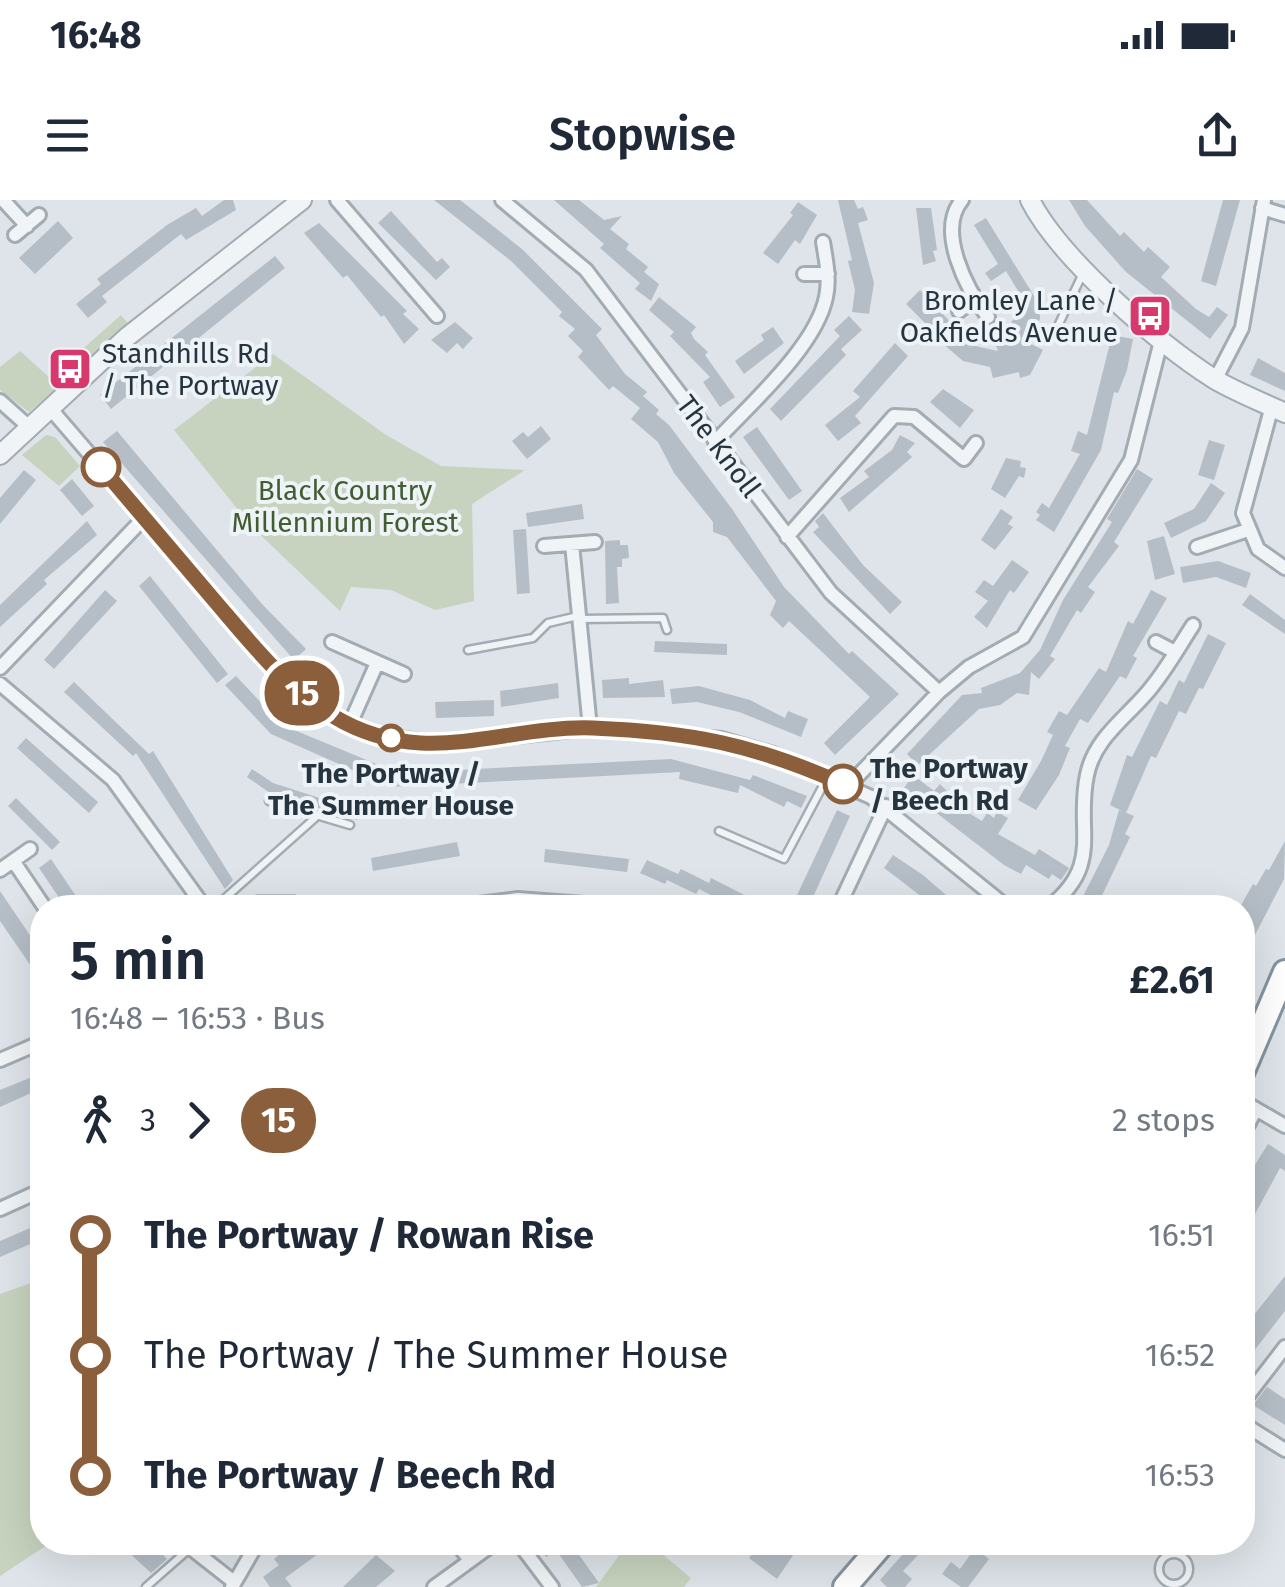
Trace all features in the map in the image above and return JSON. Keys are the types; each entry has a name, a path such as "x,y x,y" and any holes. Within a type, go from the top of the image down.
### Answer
{"highway":[{"path":"1255,1041 1285,972"},
{"path":"844,1587 872,1555"}],"street":[{"path":"3,200 21,231 39,215"},
{"path":"0,455 127,337 302,200"},
{"path":"337,200 437,316"},
{"name":"The Knoll","path":"502,200 586,270 831,592 939,692"},
{"path":"962,200 953,218 954,240 974,299 988,317"},
{"path":"1030,200 1055,239 1084,270 1162,337 1216,380 1278,410 1244,513 1258,549 1285,568"},
{"path":"1216,380 1242,328 1263,204 1285,215"},
{"path":"715,442 799,349 826,300 824,242"},
{"path":"804,274 828,274"},
{"path":"959,312 974,299"},
{"path":"848,786 939,692 969,668 1023,638 1131,460 1162,337"},
{"path":"0,400 28,426"},
{"path":"48,407 275,670 311,701 350,724 375,735 443,744 590,728 721,739 828,777 886,806 992,895"},
{"path":"787,537 894,416 914,417 964,459 976,443"},
{"path":"0,668 144,518"},
{"path":"1197,547 1248,530"},
{"path":"544,546 595,542"},
{"path":"572,544 590,728"},
{"path":"1063,895 1086,858 1087,774 1099,748 1194,625"},
{"path":"332,642 404,674"},
{"path":"1156,642 1175,652"},
{"path":"350,724 378,662"},
{"path":"0,684 112,780 196,895"},
{"path":"844,895 886,806"},
{"path":"0,870 30,849"},
{"path":"14,862 36,895"},
{"path":"0,1060 30,1047"},
{"path":"1256,1108 1285,1126"},
{"path":"0,1208 30,1195"},
{"path":"1255,1386 1285,1347"},
{"path":"1255,1431 1285,1450"},
{"path":"197,1555 233,1584 250,1555"},
{"path":"466,1555 469,1559"},
{"path":"434,1587 475,1555"},
{"path":"528,1555 552,1587"}],"lane":[{"path":"1057,328 1084,270"},
{"path":"468,650 533,638 548,623 579,618 650,616 663,618 668,630"},
{"path":"719,831 784,860 828,777"},
{"path":"269,801 315,818 350,825"},
{"path":"229,895 315,818"},
{"path":"146,1587 177,1555"},
{"path":"1166,1555 1158,1571 1174,1584 1184,1582 1190,1573 1182,1555"}],"green space":[{"path":"121,315 129,325 29,412 0,390 0,367 20,351 50,378"},
{"name":"Black Country Millennium Forest","path":"273,354 386,435 441,466 525,470 472,504 474,601 435,610 391,590 351,587 340,611 251,526 174,430"},
{"path":"46,435 55,437 80,466 59,486 22,455"},
{"path":"30,1283 32,1555 0,1576 0,1294"},
{"path":"619,1555 663,1555 691,1578 684,1587 596,1587"}],"building":[{"path":"224,200 233,200 236,210 186,240 181,234 102,296 107,302 88,318 76,304 101,284 97,279 167,225 196,208 202,216"},
{"path":"434,200 460,200 522,249 602,329 596,335 625,374 647,392 643,396 659,410 656,414 669,425 732,509 784,587 849,654 852,651 899,694 835,755 824,743 870,697 789,621 783,628 770,615 776,601 727,537 713,532 713,522 674,473 658,442 631,419 640,408 613,386 609,390 578,357 583,351 568,336 575,329 559,316 562,312 511,261"},
{"path":"554,200 579,200 604,220 622,216 610,229 629,244 626,249 648,267 644,272 659,284 651,301 635,289 640,283 600,248 604,244"},
{"path":"838,200 854,200 858,209 863,207 868,220 858,223 874,283 869,314 852,312 855,290 848,261 852,260"},
{"path":"1069,200 1087,200 1120,236 1124,232 1144,252 1148,247 1170,267 1161,277 1196,309 1209,317 1217,307 1228,315 1210,339 1126,272 1085,226"},
{"path":"1223,200 1240,200 1216,286 1201,281"},
{"path":"798,202 817,215 800,244 795,240 778,264 763,253 793,215 790,213"},
{"path":"916,208 931,208 937,250 933,251 936,261 923,265"},
{"path":"391,211 437,262 442,258 450,267 436,280 378,223"},
{"path":"986,218 1039,304 1040,319 1027,342 1043,350 1030,375 1020,378 1019,372 993,378 990,367 963,361 922,326 925,323 906,304 920,290 961,333 953,341 998,351 995,343 1002,340 1017,312 1012,297 1020,294 1006,271 991,281 985,273 998,264 974,225"},
{"path":"58,221 73,238 35,274 19,258"},
{"path":"319,223 407,311 403,314 419,329 404,344 384,315 381,317 347,275 343,278 304,233"},
{"path":"275,256 285,268 111,409 100,395"},
{"path":"659,297 696,327 691,333 694,339 708,352 705,355 735,397 720,407 703,382 710,377 670,336 674,332 649,310"},
{"path":"849,316 862,330 841,349 846,355 781,421 770,409 840,336 834,330"},
{"path":"455,322 473,338 463,349 457,343 447,353 431,340"},
{"path":"773,327 784,343 744,374 735,361 764,340 761,335"},
{"path":"1112,335 1133,339 1127,370 1118,393 1114,392 1101,450 1054,532 1036,520 1040,515 1036,512 1042,503 1049,508 1080,454 1071,451 1078,431 1087,435"},
{"path":"895,343 908,356 855,416 861,423 838,441 825,425 860,397 853,391"},
{"path":"1258,358 1285,373 1285,391 1250,375"},
{"path":"943,389 974,410 960,428 930,402"},
{"path":"541,426 551,439 527,459 512,441 523,432 528,437"},
{"path":"757,427 802,491 789,500 743,437"},
{"path":"117,431 262,604 306,649 294,660 103,442"},
{"path":"900,435 915,443 907,452 912,457 849,512 840,498 869,477 864,471 892,450"},
{"path":"1209,440 1225,445 1214,480 1198,475"},
{"path":"1006,458 1021,461 1020,467 1026,468 1024,478 1019,476 1005,498 991,489"},
{"path":"1137,469 1153,479 1114,542 1119,546 1088,587 1095,592 1081,613 1077,610 1050,656 1055,659 1039,679 1031,672 1029,695 1017,693 1000,705 979,709 918,765 907,754 962,695 982,693 981,688 1020,673 1040,650 1063,600 1112,522 1107,519"},
{"path":"24,470 36,480 0,524 0,498"},
{"path":"72,479 94,506 82,516 60,490"},
{"path":"1211,483 1225,493 1206,521 1171,538 1164,523 1194,509"},
{"path":"582,504 584,519 528,527 526,513"},
{"path":"1001,509 1013,517 1008,524 1013,527 995,550 981,540"},
{"path":"823,513 863,565 902,602 890,614 813,532 819,527 815,521"},
{"path":"87,521 97,535 44,580 47,584 0,627 0,605"},
{"path":"526,529 530,593 517,594 513,530"},
{"path":"1164,536 1175,574 1155,580 1147,541"},
{"path":"620,540 620,545 628,545 629,558 622,559 622,567 617,567 619,603 606,604 605,541"},
{"path":"1012,560 1029,572 1014,593 1010,590 987,628 974,617 988,601 975,592 984,580 993,586"},
{"path":"1218,561 1251,573 1246,588 1216,577 1183,583 1180,567"},
{"path":"150,576 228,674 217,683 139,586"},
{"path":"105,590 117,601 54,669 44,660"},
{"path":"1151,590 1167,598 1133,656 1137,658 1126,679 1120,676 1088,723 1080,719 1065,746 1070,748 1059,775 1036,810 1018,800 1053,735 1047,732 1059,711 1067,715 1099,668 1106,672 1128,621 1133,624"},
{"path":"1250,594 1285,620 1285,634 1242,605"},
{"path":"1208,634 1226,643 1203,689 1199,688 1186,714 1179,711 1156,758 1151,756 1126,813 1110,805 1127,755 1132,757 1160,701 1167,705 1179,680 1184,683"},
{"path":"655,641 727,644 727,655 654,652"},
{"path":"236,676 282,725 398,773 671,759 750,780 753,775 807,796 801,808 787,801 784,807 740,785 738,793 679,779 680,772 391,787 271,734 225,685"},
{"path":"629,678 629,684 663,680 665,697 603,698 602,680"},
{"path":"74,682 149,754 153,751 233,880 225,889 136,753 133,756 64,692"},
{"path":"558,683 559,698 501,707 500,691"},
{"path":"699,686 750,700 785,718 788,711 808,719 801,737 739,712 697,702 672,704 670,689"},
{"path":"494,700 494,716 436,718 435,702"},
{"path":"26,738 98,802 89,813 17,748"},
{"path":"252,769 273,783 360,811 357,820 270,793 247,777"},
{"path":"913,775 934,791 940,784 956,800 954,804 982,821 987,813 994,818 997,812 1008,818 998,834 1035,855 1039,849 1069,868 1061,880 1052,874 1049,879 1026,865 1021,874 1004,865 904,788"},
{"path":"16,798 60,842 52,850 8,806"},
{"path":"837,810 850,816 814,895 797,895"},
{"path":"1119,810 1134,816 1125,834 1130,837 1102,895 1084,895 1109,845"},
{"path":"1285,841 1284,879 1255,935 1255,895 1247,895 1269,870"},
{"path":"457,842 460,856 373,871 371,858"},
{"path":"545,849 629,859 627,872 544,862"},
{"path":"893,855 946,895 919,895 884,868"},
{"path":"51,859 75,895 57,895 39,868"},
{"path":"647,860 678,874 681,869 709,883 711,878 744,895 711,895 699,889 696,894 640,873"},
{"path":"0,891 30,935 30,965 0,921"},
{"path":"30,1078 30,1093 0,1107 0,1090"},
{"path":"1268,1144 1285,1155 1285,1171 1280,1168 1255,1214 1255,1165"},
{"path":"30,1228 30,1244 0,1257 0,1241"},
{"path":"1285,1276 1285,1311 1255,1349 1255,1314"},
{"path":"1267,1387 1285,1399 1285,1425 1255,1406"},
{"path":"132,1555 163,1555 167,1559 151,1573"},
{"path":"279,1555 317,1555 285,1578 292,1587 270,1587 263,1577 279,1565 274,1559"},
{"path":"376,1555 395,1571 376,1587 343,1587"},
{"path":"560,1555 579,1555 599,1583 582,1587"},
{"path":"751,1555 793,1555 777,1579 749,1558"},
{"path":"902,1555 918,1555 903,1571 912,1579 905,1587 887,1587 880,1580"},
{"path":"970,1555 989,1559 968,1587 961,1587 942,1574 951,1562 960,1569"}],"bus line":[{"name":"15","path":"101,467 275,670 336,718 375,735 477,744 590,728 680,732 773,754 843,784"}],"place":[{"name":"Bromley Lane / Oakfields Avenue","path":"1150,316"},
{"name":"Standhills Rd / The Portway","path":"70,369"},
{"name":"The Portway / The Summer House","path":"391,738"},
{"name":"The Portway / Beech Rd","path":"843,784"}]}
